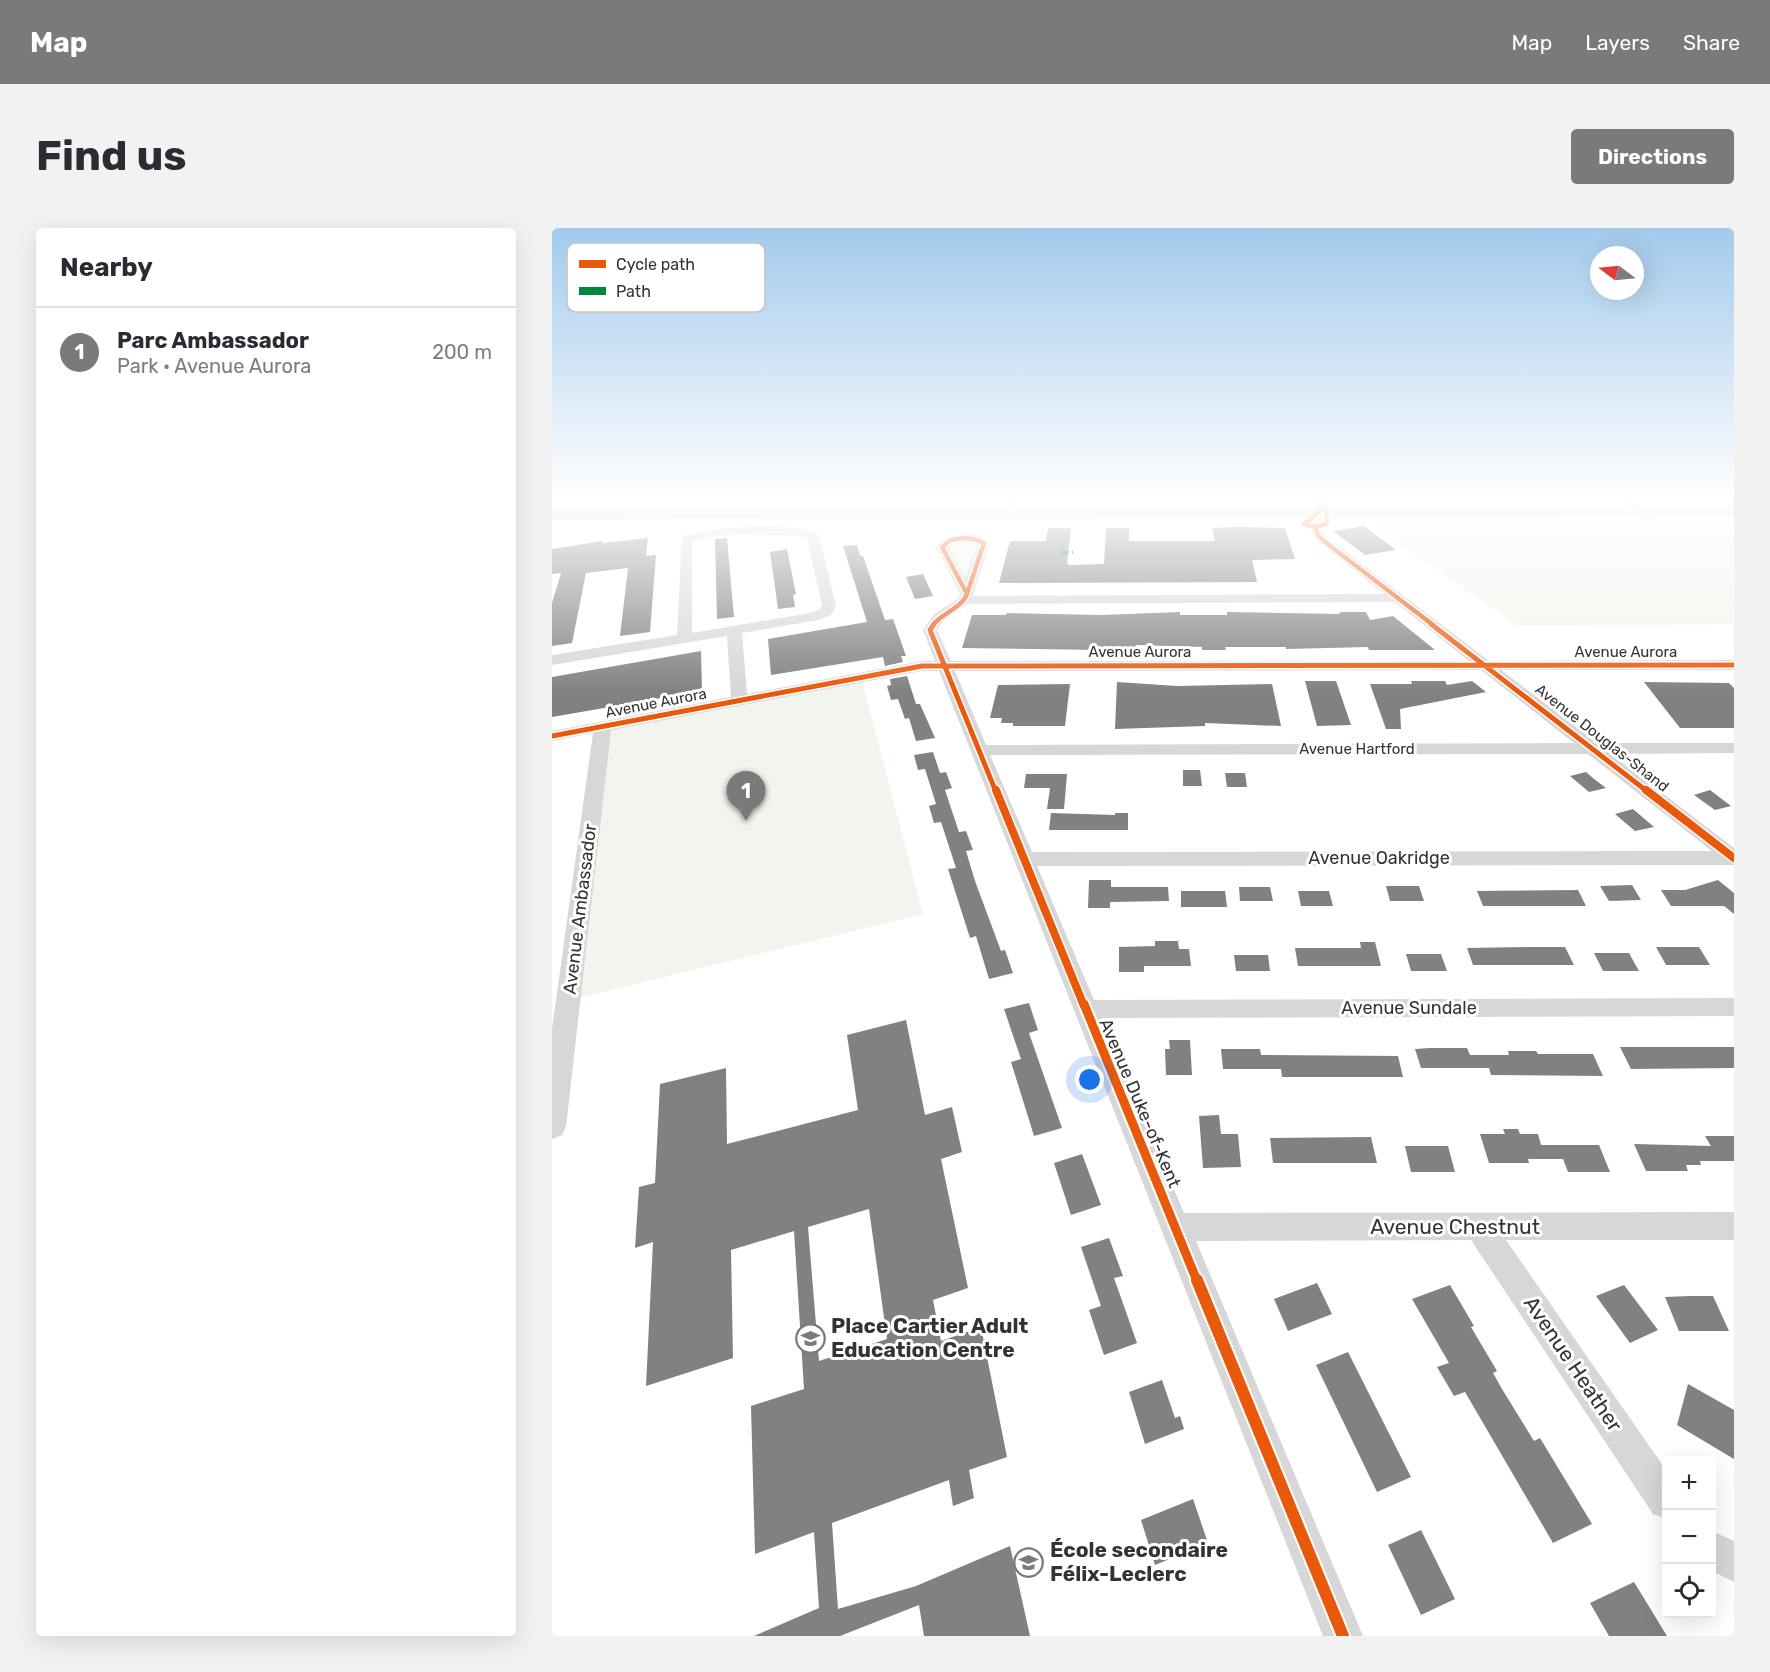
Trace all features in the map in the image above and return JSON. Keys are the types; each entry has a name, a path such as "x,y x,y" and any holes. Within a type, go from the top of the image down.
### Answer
{"street":[{"path":"684,640 686,562"},
{"path":"552,660 734,632 813,617 826,612 829,606 819,562"},
{"name":"Avenue Douglas-Shand","path":"1352,562 1734,858"},
{"name":"Avenue Duke-of-Kent","path":"1343,1636 930,630 939,617 966,597 1400,598"},
{"path":"734,632 739,700"},
{"name":"Avenue Aurora","path":"552,736 922,666 1734,665"},
{"name":"Avenue Ambassador","path":"552,1127 603,727"},
{"name":"Avenue Hartford","path":"980,750 1734,748"},
{"name":"Avenue Oakridge","path":"1025,859 1734,858"},
{"name":"Avenue Sundale","path":"1085,1009 1734,1007"},
{"name":"Avenue Chestnut","path":"1175,1227 1734,1226"},
{"name":"Avenue Heather","path":"1479,1227 1662,1496"},
{"path":"1716,1552 1734,1563"}],"shaded area":[{"path":"955,562 972,562 964,580"},
{"path":"1425,562 1734,562 1734,624 1518,626"},
{"path":"861,677 923,914 574,999 603,727"}],"building":[{"path":"552,562 655,562 650,632 620,636 628,568 586,573 572,643 552,646 552,603 561,573 552,574"},
{"path":"716,562 729,562 734,617 717,619"},
{"path":"771,562 790,562 796,594 793,595 795,607 778,609"},
{"path":"848,562 865,562 885,620 893,619 906,656 901,656 903,662 885,666 883,657 771,675 768,639 867,622"},
{"path":"1005,562 1104,564 1104,562 1252,562 1257,582 999,583"},
{"path":"923,574 933,596 915,599 906,577"},
{"path":"1180,612 1180,615 1227,615 1227,612 1340,614 1339,612 1366,612 1370,620 1393,616 1435,650 1369,650 1368,647 1286,649 1286,647 1225,647 1226,650 1202,650 1202,647 1136,645 1135,648 1104,648 1104,650 962,648 972,615 1006,615 1007,613 1101,615"},
{"path":"701,651 702,691 552,717 552,677"},
{"path":"907,676 916,704 920,704 935,738 916,741 909,718 905,719 898,699 891,700 887,686 891,685 890,679"},
{"path":"1305,681 1336,681 1351,725 1317,726"},
{"path":"1411,681 1445,681 1447,685 1472,681 1486,692 1400,709 1401,729 1386,729 1370,684 1412,684"},
{"path":"1117,682 1177,686 1272,684 1281,726 1205,723 1205,726 1115,729"},
{"path":"1644,682 1729,683 1734,688 1734,728 1680,728"},
{"path":"1070,684 1065,726 1013,726 1013,723 1001,723 1002,718 990,718 998,685"},
{"path":"933,752 940,773 946,772 952,788 945,790 959,832 966,831 973,850 966,851 975,881 1001,951 1005,950 1013,973 989,979 976,936 970,938 948,869 956,868 941,822 934,823 929,806 936,804 925,769 918,770 914,755"},
{"path":"1183,770 1200,770 1202,786 1183,786"},
{"path":"1586,772 1606,788 1589,792 1570,776"},
{"path":"1225,773 1245,773 1247,787 1227,787"},
{"path":"1026,774 1067,774 1064,809 1047,809 1050,788 1024,788"},
{"path":"1710,790 1731,806 1715,810 1694,795"},
{"path":"1633,809 1654,827 1635,831 1615,814"},
{"path":"1051,813 1115,815 1115,813 1128,813 1128,830 1049,830"},
{"path":"1089,880 1111,880 1111,887 1168,887 1169,901 1110,902 1110,908 1088,908"},
{"path":"1718,880 1734,893 1734,914 1724,906 1671,906 1661,890 1685,890"},
{"path":"1632,885 1641,900 1609,901 1600,886"},
{"path":"1386,886 1419,886 1424,901 1390,901"},
{"path":"1239,887 1270,887 1273,901 1240,901"},
{"path":"1578,890 1586,906 1483,906 1477,891"},
{"path":"1181,891 1225,891 1227,907 1181,907"},
{"path":"1298,891 1329,891 1333,906 1301,906"},
{"path":"1155,941 1178,941 1179,949 1189,949 1191,966 1144,966 1144,972 1119,972 1119,947 1155,946"},
{"path":"1360,942 1375,942 1381,966 1298,966 1295,948 1361,948"},
{"path":"1565,947 1574,965 1473,965 1467,948"},
{"path":"1656,947 1699,947 1710,965 1666,965"},
{"path":"1594,953 1629,953 1639,971 1603,971"},
{"path":"1406,954 1441,954 1447,971 1411,971"},
{"path":"1234,955 1268,955 1270,971 1236,971"},
{"path":"1029,1003 1038,1030 1029,1033 1062,1128 1034,1136 1011,1062 1021,1059 1004,1009"},
{"path":"906,1020 925,1115 952,1107 962,1152 941,1159 968,1288 933,1300 941,1341 981,1327 1007,1457 969,1470 974,1498 953,1506 949,1480 832,1523 838,1609 916,1586 1010,1546 1030,1636 924,1636 919,1605 840,1636 754,1636 819,1608 814,1532 755,1554 751,1406 804,1389 794,1231 731,1250 733,1358 646,1386 653,1242 635,1248 639,1187 655,1183 660,1084 726,1068 727,1144 858,1110 847,1035","holes":["869,1209 887,1339 819,1361 808,1227"]},
{"path":"1169,1040 1190,1040 1192,1075 1166,1075 1165,1049 1170,1049"},
{"path":"1620,1047 1734,1047 1734,1068 1631,1069"},
{"path":"1467,1048 1470,1055 1509,1055 1508,1051 1536,1051 1538,1054 1593,1054 1603,1076 1491,1075 1489,1068 1421,1068 1415,1049"},
{"path":"1221,1049 1260,1049 1261,1055 1398,1056 1403,1077 1282,1077 1281,1069 1223,1069"},
{"path":"1219,1115 1221,1134 1238,1134 1241,1167 1203,1168 1199,1116"},
{"path":"1503,1129 1518,1129 1520,1134 1538,1134 1541,1145 1599,1145 1610,1172 1568,1172 1563,1159 1528,1159 1529,1163 1489,1163 1480,1134 1505,1134"},
{"path":"1705,1136 1734,1136 1734,1161 1700,1161 1701,1165 1686,1165 1688,1171 1646,1171 1634,1144 1711,1146"},
{"path":"1371,1137 1377,1163 1273,1163 1270,1138"},
{"path":"1405,1146 1448,1146 1455,1172 1411,1172"},
{"path":"1082,1154 1101,1205 1071,1215 1054,1163"},
{"path":"1109,1238 1123,1276 1114,1278 1137,1343 1104,1355 1089,1310 1101,1306 1081,1247"},
{"path":"1317,1283 1332,1314 1288,1331 1274,1299"},
{"path":"1450,1285 1497,1371 1493,1373 1502,1389 1534,1441 1540,1438 1592,1524 1553,1543 1465,1392 1454,1396 1437,1367 1449,1363 1412,1299"},
{"path":"1624,1285 1658,1330 1630,1343 1596,1296"},
{"path":"1713,1296 1729,1331 1679,1331 1665,1297"},
{"path":"1348,1352 1411,1477 1377,1492 1316,1365"},
{"path":"1162,1380 1175,1418 1180,1416 1184,1429 1145,1444 1129,1392"},
{"path":"1688,1384 1734,1410 1734,1459 1677,1425"},
{"path":"1193,1499 1208,1543 1155,1565 1141,1520"},
{"path":"1421,1530 1455,1599 1421,1615 1388,1545"},
{"path":"1634,1582 1667,1636 1609,1636 1590,1603"}],"cycle path":[{"path":"950,562 967,594"},
{"path":"967,594 978,562"},
{"path":"1351,562 1734,858"},
{"path":"967,594 965,600 939,617 930,630 1343,1636"},
{"path":"552,736 922,666 1734,665"}],"place":[{"name":"Parc Ambassador","path":"746,821"},
{"name":"Place Cartier Adult Education Centre","path":"810,1338"},
{"name":"École secondaire Félix-Leclerc","path":"1029,1562"}]}
